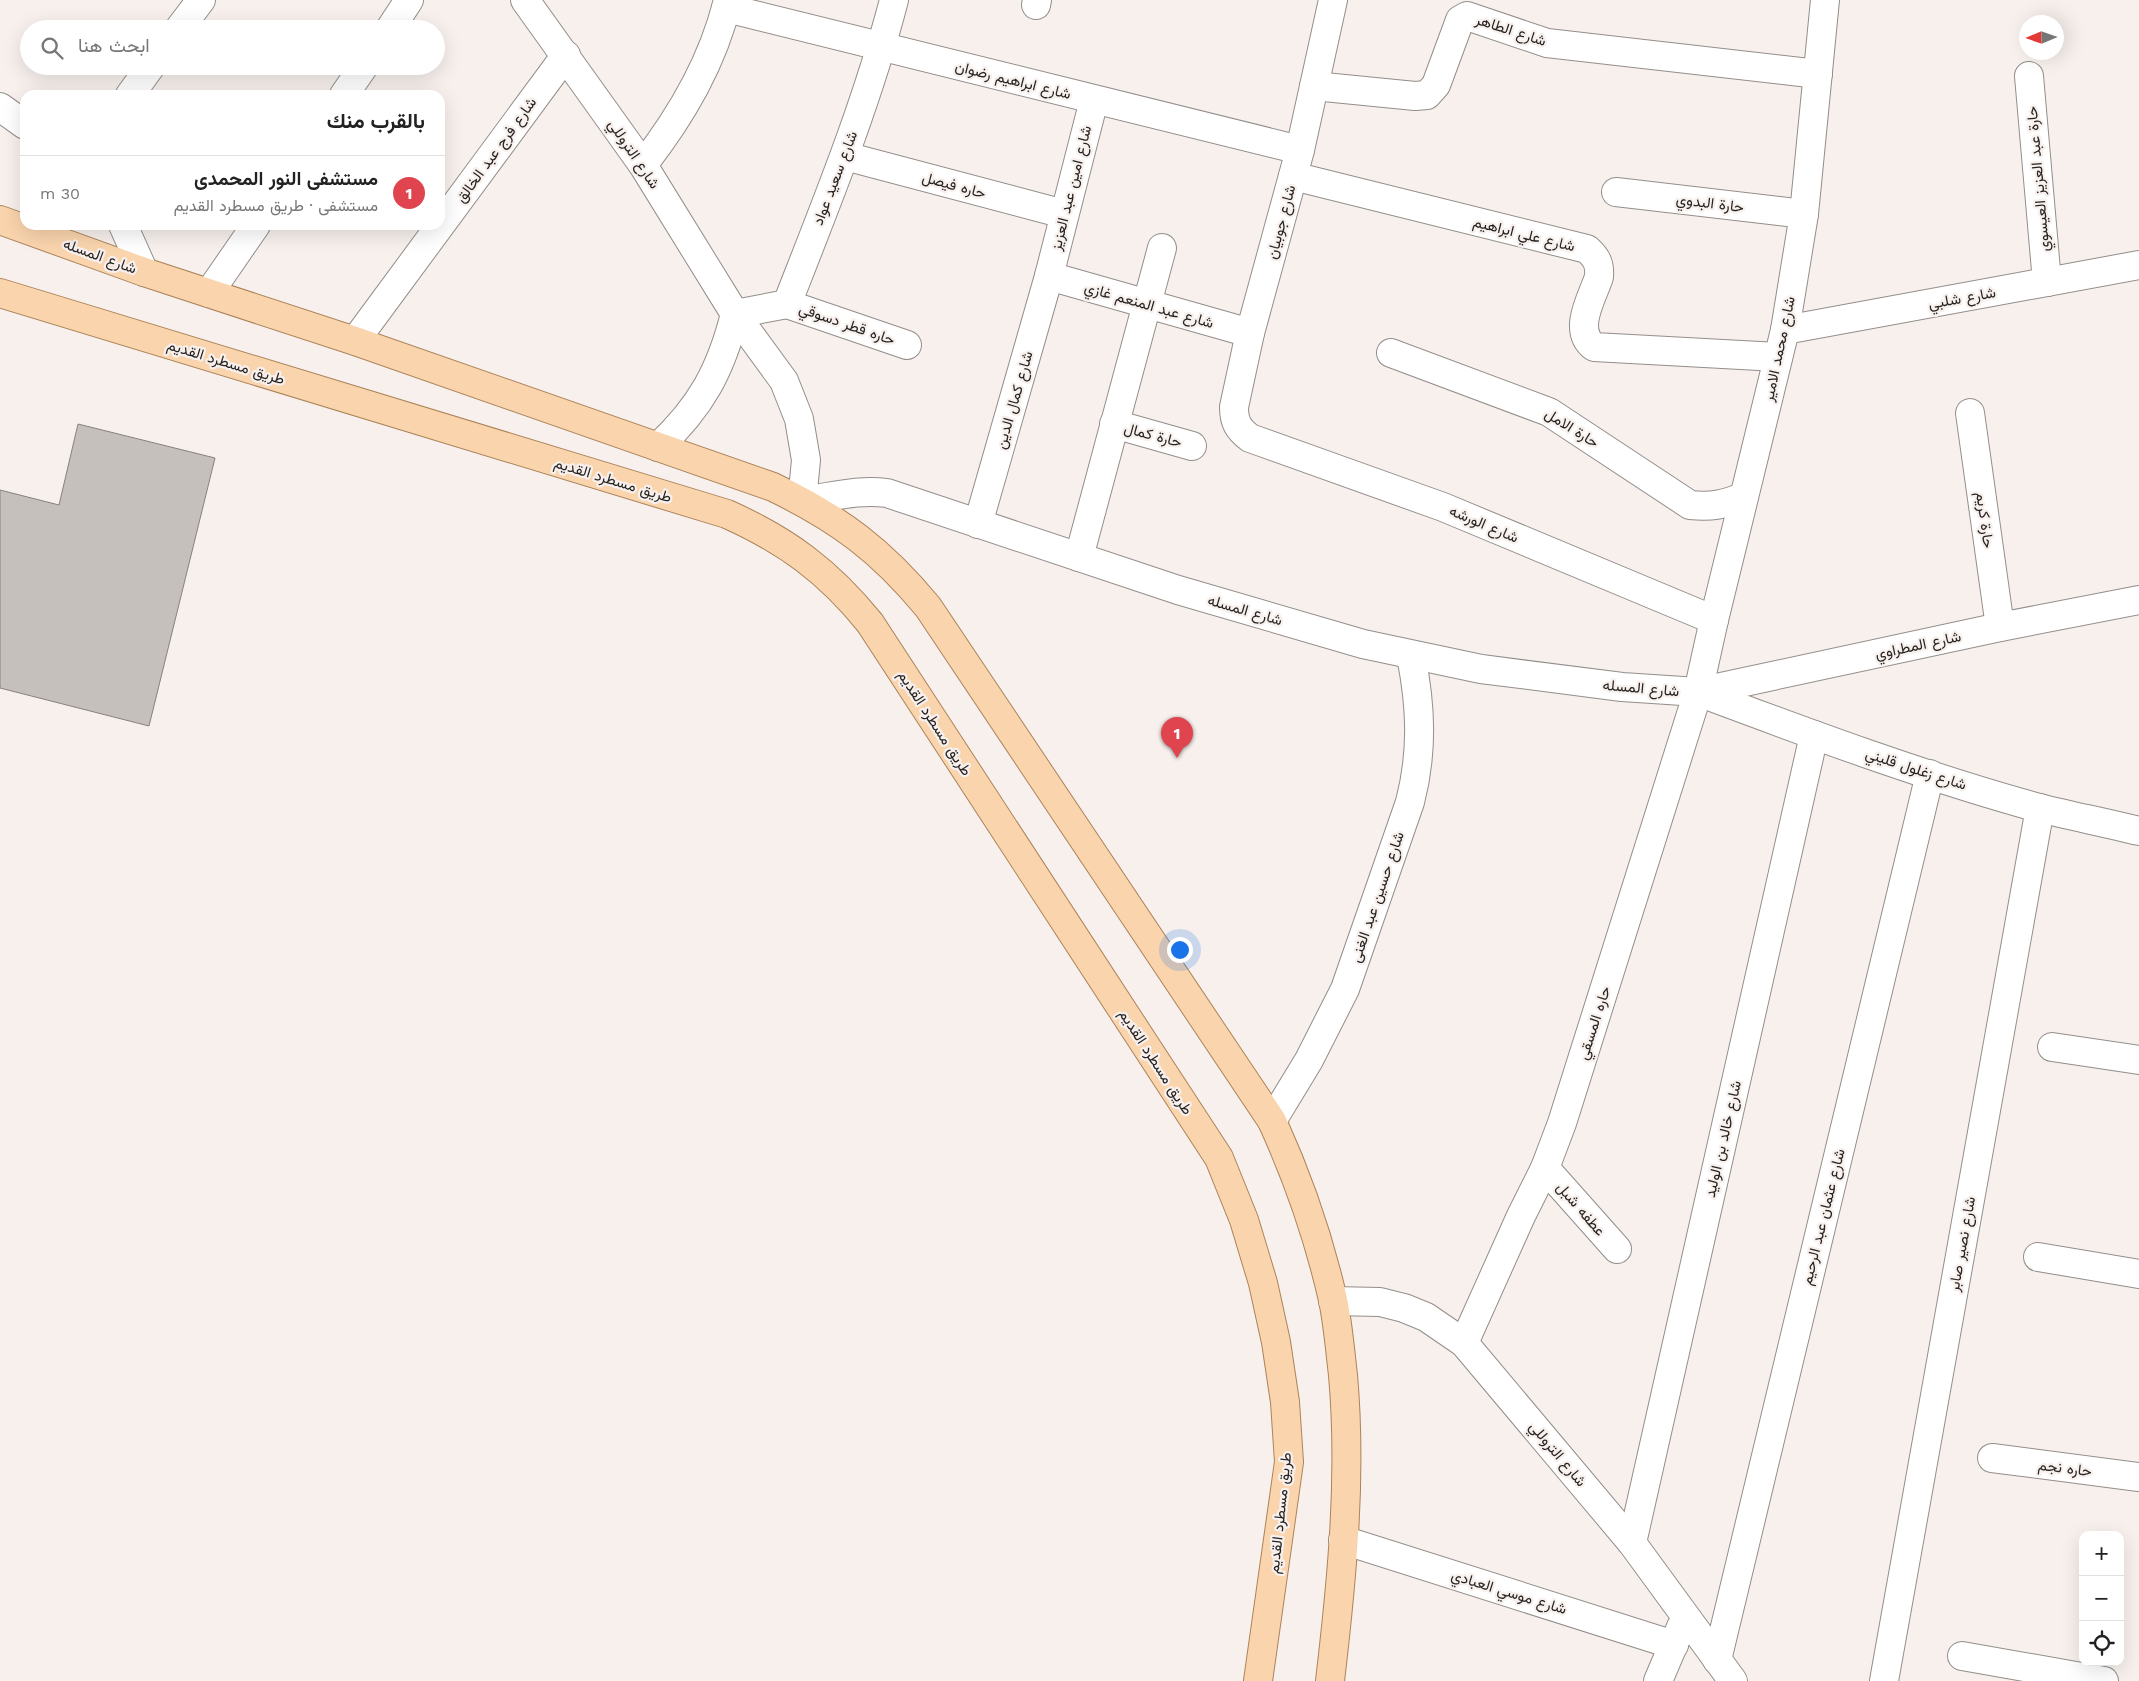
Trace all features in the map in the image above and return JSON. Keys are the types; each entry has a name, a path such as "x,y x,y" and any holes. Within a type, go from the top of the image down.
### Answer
{"main road":[{"name":"شارع المسله","path":"0,220 20,227"},
{"name":"شارع المسله","path":"28,230 144,272"},
{"path":"144,272 355,341 772,487 802,501 850,530 905,579 928,607 1272,1120 1294,1172 1316,1236 1333,1301 1346,1410 1348,1465 1344,1540 1330,1681"},
{"name":"طريق مسطرد القديم","path":"2,296 727,514 764,531 794,549 822,571 848,596 870,623 1219,1158 1244,1220 1263,1284 1276,1342 1285,1402 1289,1462 1258,1681"}],"street":[{"path":"186,20 201,0"},
{"path":"396,20 409,0"},
{"name":"شارع التروللي","path":"525,0 643,165 735,314 784,381 799,419 806,460 802,501"},
{"name":"شارع سعيد عواد","path":"787,304 845,156 882,47 894,0"},
{"name":"شارع جوبيان","path":"1250,438 1237,425 1234,419 1234,407 1250,333 1297,163 1333,0"},
{"name":"شارع محمد الامير","path":"1698,692 1785,330 1804,214 1825,0"},
{"path":"643,165 670,130 694,91 712,51 727,4"},
{"name":"شارع ابراهيم رضوان","path":"727,4 882,47 1094,100 1297,163"},
{"name":"شارع الطاهر","path":"1314,86 1415,96 1428,95 1436,85 1460,20 1468,16 1547,43 1818,74"},
{"name":"شارع فرج عبد الخالق","path":"445,219 566,55"},
{"path":"134,90 144,75"},
{"path":"347,90 358,75"},
{"name":"حارة عبد العزيز العيسوي","path":"2028,76 2047,282"},
{"name":"شارع امين عبد العزيز","path":"1049,276 1094,100"},
{"path":"0,108 20,122"},
{"name":"حاره فيصل","path":"845,156 1064,214"},
{"name":"شارع علي ابراهيم","path":"1297,163 1586,249 1598,261 1600,269 1583,324 1583,333 1587,341 1594,346 1778,357"},
{"name":"حارة البدوي","path":"1616,192 1804,214"},
{"path":"124,230 144,272"},
{"path":"209,293 253,230"},
{"name":"شارع فرج عبد الخالق","path":"355,341 437,230"},
{"path":"1079,557 1162,248"},
{"name":"شارع شلبي","path":"1785,330 2139,265"},
{"name":"شارع عبد المنعم غازي","path":"1049,276 1250,333"},
{"name":"شارع كمال الدين","path":"978,524 1049,276"},
{"path":"658,446 681,425 712,380 727,344 735,314 787,304"},
{"name":"حاره قطر دسوقي","path":"787,304 907,345"},
{"name":"حارة الامل","path":"1391,352 1549,412 1690,505 1709,507 1727,504 1744,496"},
{"name":"حارة كريم","path":"1970,413 2000,627"},
{"name":"حارة كمال","path":"1114,424 1192,446"},
{"name":"شارع الورشه","path":"1250,438 1443,507 1714,620"},
{"name":"شارع المسله","path":"802,501 869,490 887,493 1187,593 1411,656 1551,680 1698,692"},
{"name":"شارع المطراوي","path":"1698,692 2000,627 2139,600"},
{"name":"شارع حسين عبد الغنى","path":"1272,1120 1309,1060 1345,989 1410,802 1417,776 1421,722 1418,689 1411,656"},
{"name":"شارع زغلول قليني","path":"1698,692 1814,735 1930,774 2040,808 2139,830"},
{"name":"حاره المسقي","path":"1464,1343 1520,1216 1545,1168 1562,1123 1698,692"},
{"name":"شارع خالد بن الوليد","path":"1632,1543 1814,735"},
{"name":"شارع عثمان عبد الرحيم","path":"1717,1660 1930,774"},
{"name":"شارع نصير صابر","path":"1884,1681 2040,808"},
{"path":"2052,1047 2139,1060"},
{"name":"عطفه شبل","path":"1545,1168 1616,1249"},
{"path":"2038,1258 2139,1274"},
{"name":"شارع التروللي","path":"1333,1301 1380,1302 1404,1308 1426,1317 1464,1343 1632,1543 1733,1681"},
{"name":"حاره نجم","path":"1992,1458 2139,1477"},
{"name":"شارع موسي العبادي","path":"1344,1540 1674,1644"},
{"path":"1658,1681 1685,1617"},
{"path":"1962,1656 2104,1681"}],"building":[{"path":"78,424 215,458 149,726 0,688 0,490 59,505"}],"place":[{"name":"مستشفى النور المحمدى","path":"1177,758"}]}
